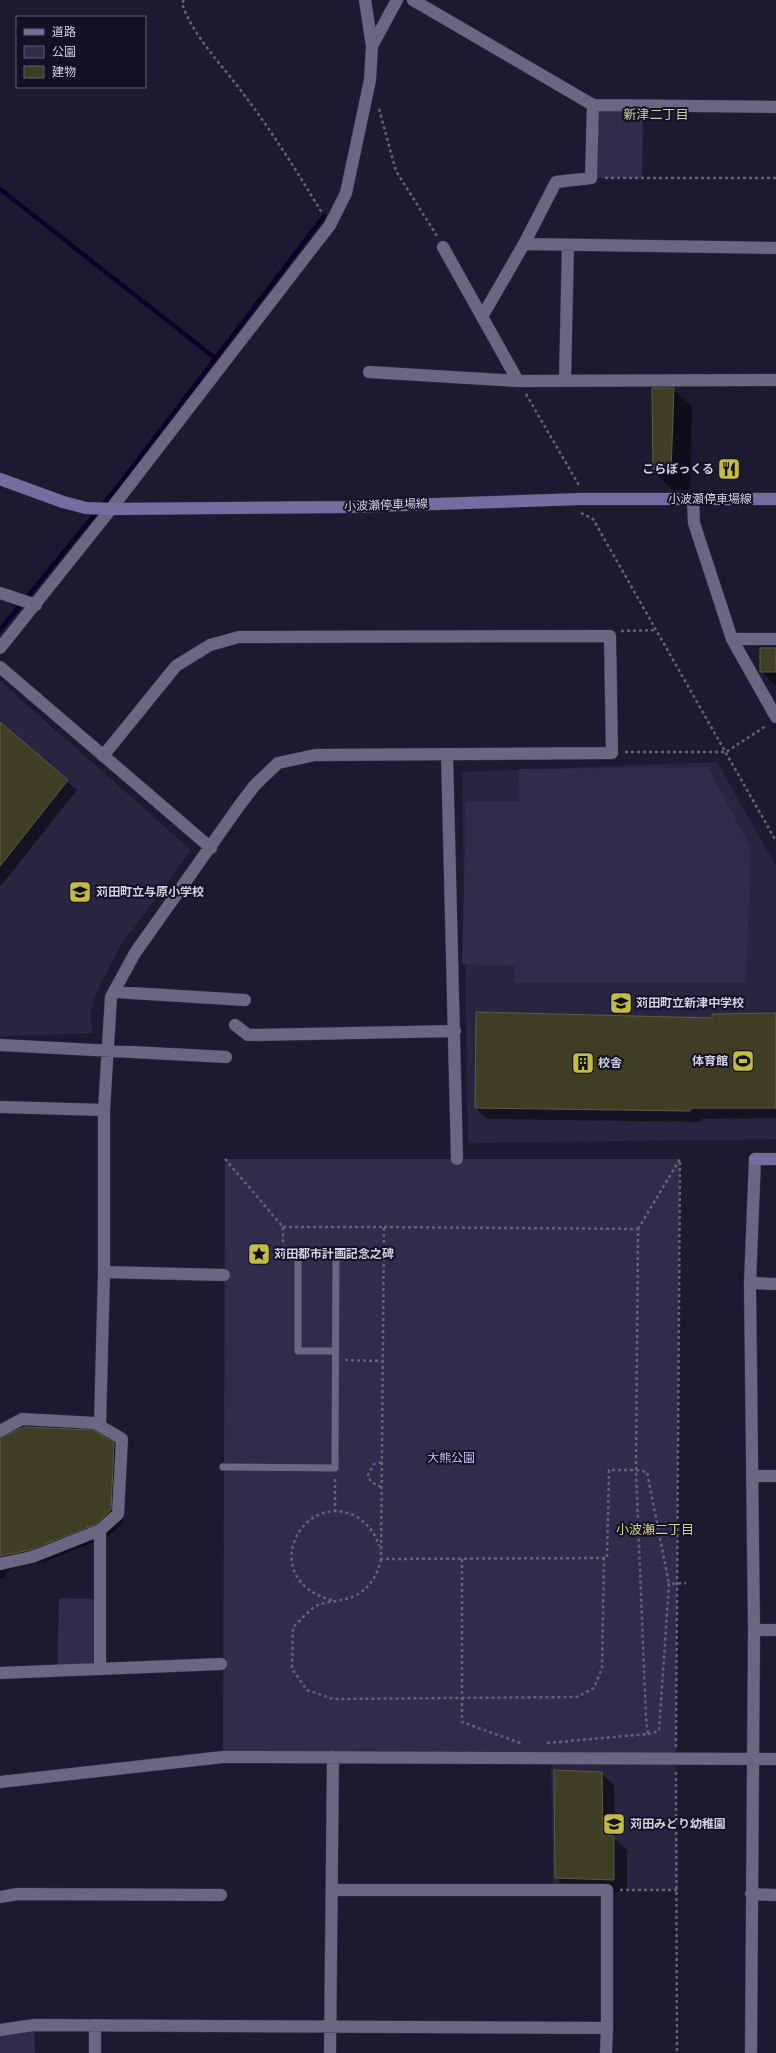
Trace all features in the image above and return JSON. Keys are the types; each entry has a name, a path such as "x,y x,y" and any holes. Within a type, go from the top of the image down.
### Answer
{"main road":[{"name":"小波瀬停車場線","path":"0,480 63,502 86,508 111,509 348,507 580,499 776,500"},
{"path":"755,1159 776,1159"}],"street":[{"path":"0,648 36,605 111,509 330,225 346,193 370,80 372,46 365,0"},
{"path":"372,46 397,0"},
{"path":"413,0 593,105 776,107"},
{"path":"483,315 524,244 556,182 591,178 593,105"},
{"path":"524,244 776,248"},
{"path":"565,380 568,245"},
{"path":"443,247 483,315 518,381"},
{"path":"369,372 518,381 776,380"},
{"path":"693,499 694,523 732,639 773,720"},
{"path":"0,593 36,605"},
{"path":"100,1426 104,1272 104,1110 109,1050 111,997 135,953 255,785 278,764 315,755 612,752 610,636 238,637 210,645 176,666 103,756"},
{"path":"732,639 776,638"},
{"path":"0,667 211,848"},
{"path":"447,754 457,1159"},
{"path":"114,992 245,1000"},
{"path":"234,1025 248,1035 455,1031"},
{"path":"0,1045 226,1057"},
{"path":"0,1107 104,1110"},
{"path":"751,2053 754,1630 750,1283 755,1159"},
{"path":"104,1272 224,1275"},
{"path":"750,1283 776,1284"},
{"path":"0,1431 22,1419 95,1423 122,1439 118,1514 100,1530 32,1557 0,1564"},
{"path":"752,1476 776,1476"},
{"path":"100,1530 100,1669"},
{"path":"754,1630 776,1630"},
{"path":"0,1673 221,1664"},
{"path":"0,1782 223,1757 776,1759"},
{"path":"330,2053 333,1757"},
{"path":"332,1890 607,1890 606,2053"},
{"path":"0,1897 17,1894 221,1895"},
{"path":"751,1894 776,1895"},
{"path":"0,2030 34,2025 607,2028"},
{"path":"95,2025 95,2053"}],"lane":[{"path":"223,1467 335,1468 336,1252 298,1252 298,1351 335,1351"}],"path":[{"path":"184,0 182,3 185,13 194,28 246,96 330,225"},
{"path":"377,102 396,171 443,247"},
{"path":"591,178 776,178"},
{"path":"518,381 580,487"},
{"path":"580,512 593,519 776,841"},
{"path":"610,636 617,631 657,630"},
{"path":"612,752 726,752 773,720"},
{"path":"225,1159 283,1227 283,1251"},
{"path":"648,1734 646,1718 636,1470 638,1229 680,1159 676,1759 678,1890 677,2053"},
{"path":"283,1227 638,1229"},
{"path":"384,1228 380,1559 377,1573 369,1585 358,1595 345,1599 332,1600 316,1607 293,1627 292,1669 307,1690 333,1699 577,1697 594,1688 602,1668 604,1558"},
{"path":"336,1252 384,1252"},
{"path":"344,1368 344,1360 383,1361"},
{"path":"381,1488 370,1482 368,1475 374,1464 382,1462"},
{"path":"335,1468 335,1512"},
{"path":"380,1559 607,1558 609,1470 636,1470 646,1472 669,1584 659,1731 648,1734 542,1744"},
{"path":"328,1479 336,1479"},
{"path":"332,1600 318,1596 305,1588 296,1576 292,1562 292,1547 298,1533 308,1522 321,1514 335,1512 350,1514 363,1521 373,1531 379,1544 380,1559"},
{"path":"462,1559 462,1722 526,1745"},
{"path":"669,1584 686,1583"},
{"path":"607,1890 678,1890"}],"shaded area":[{"name":"苅田町立与原小学校","path":"0,681 191,850 120,946 95,995 91,1014 92,1033 0,1036"},
{"name":"苅田町立新津中学校","path":"717,762 776,866 776,1139 468,1143 462,772"},
{"name":"苅田みどり幼稚園","path":"551,1758 676,1759 678,1890 553,1890"}],"green space":[{"path":"593,105 643,106 642,178 591,178"},
{"path":"708,767 751,848 746,983 515,983 515,966 462,964 466,801 518,801 519,769"},
{"name":"大熊公園","path":"225,1159 680,1159 676,1759 223,1757"},
{"path":"59,1598 100,1599 100,1669 57,1671"},
{"path":"34,2025 35,2053 0,2053 0,2030"}],"building":[{"path":"652,388 674,388 671,472 653,472"},
{"path":"760,648 776,648 776,672 760,672"},
{"path":"0,722 68,780 0,866"},
{"name":"校舎","path":"476,1012 712,1018 712,1014 776,1013 776,1108 691,1108 690,1111 475,1108"},
{"path":"24,1427 93,1430 114,1443 111,1510 96,1524 30,1550 0,1556 0,1438"},
{"path":"554,1770 602,1772 603,1835 614,1836 614,1880 555,1878"}],"waterway":[{"path":"0,189 215,358"},
{"path":"0,630 118,486 324,216"}],"place":[{"name":"こらぼっくる","path":"729,469"},
{"name":"苅田町立与原小学校","path":"80,892"},
{"name":"苅田町立新津中学校","path":"621,1003"},
{"name":"体育館","path":"743,1061"},
{"name":"校舎","path":"583,1063"},
{"name":"苅田都市計画記念之碑","path":"259,1254"},
{"name":"苅田みどり幼稚園","path":"614,1824"}],"district":[{"name":"新津二丁目","path":"656,114"},
{"name":"小波瀬二丁目","path":"655,1529"}]}
